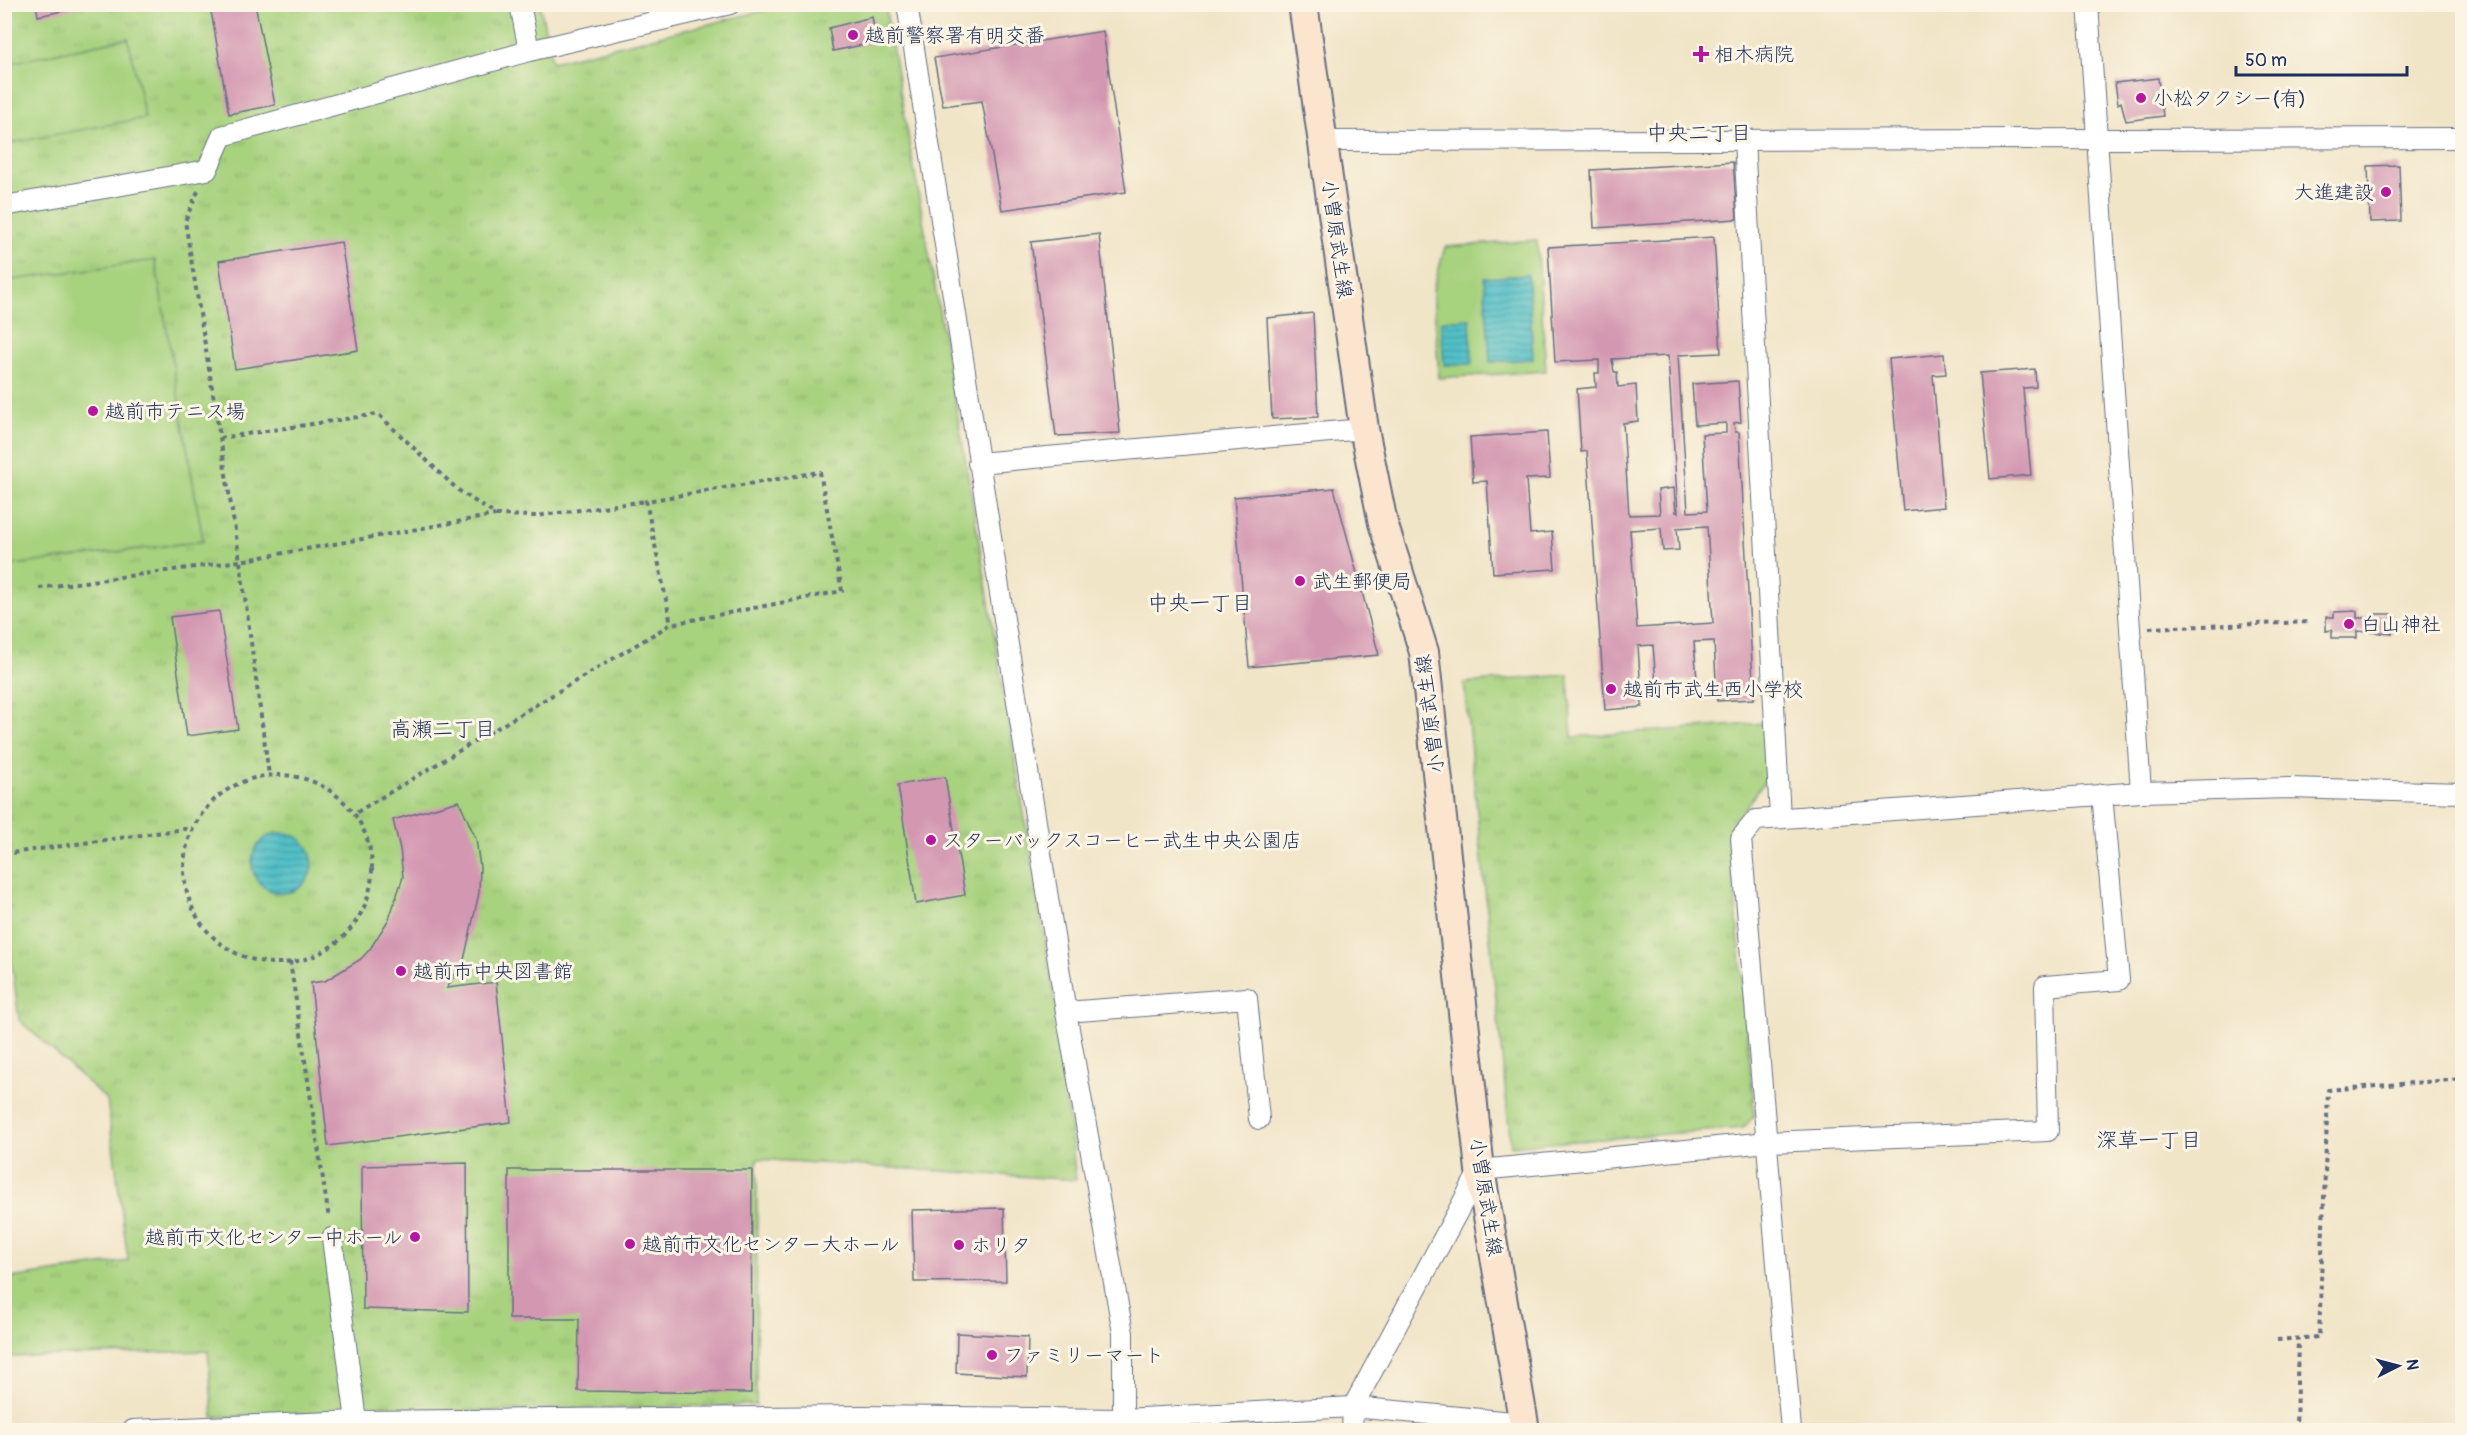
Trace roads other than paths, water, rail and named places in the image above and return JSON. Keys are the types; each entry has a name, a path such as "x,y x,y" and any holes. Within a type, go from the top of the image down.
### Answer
{"main road":[{"name":"小曽原武生線","path":"1303,4 1364,429 1383,523 1424,652 1480,1170 1524,1427"}],"street":[{"path":"520,4 529,51"},
{"path":"4,206 207,171 222,136 529,51 730,4"},
{"path":"907,4 1066,1012 1122,1333 1124,1419"},
{"path":"2088,4 2141,792"},
{"path":"1323,141 2463,138"},
{"path":"1744,139 1780,818"},
{"path":"978,463 1364,429"},
{"path":"1791,1431 1741,838 1756,820 2141,792 2290,788 2463,793"},
{"path":"1352,1431 1353,1407 1480,1170 1768,1142 2048,1131 2045,987 2119,980 2102,794"},
{"path":"1066,1012 1247,998 1259,1119"},
{"path":"332,1238 356,1421"},
{"path":"133,1431 356,1421 712,1424 862,1416 1014,1424 1353,1407 1524,1427"}],"water":[{"path":"1528,275 1533,359 1490,362 1484,278"},
{"path":"1470,319 1472,364 1444,365 1441,321"},
{"path":"276,833 288,833 299,838 307,846 312,863 310,875 299,888 288,893 276,893 265,888 257,880 252,869 252,857 257,846 265,838"}],"place":[{"name":"越前警察署有明交番","path":"853,35"},
{"name":"相木病院","path":"1701,54"},
{"name":"小松タクシー(有)","path":"2141,98"},
{"name":"大進建設","path":"2386,192"},
{"name":"越前市テニス場","path":"93,411"},
{"name":"武生郵便局","path":"1300,581"},
{"name":"白山神社","path":"2349,624"},
{"name":"越前市武生西小学校","path":"1611,689"},
{"name":"スターバックスコーヒー武生中央公園店","path":"931,840"},
{"name":"越前市中央図書館","path":"401,971"},
{"name":"越前市文化センター中ホール","path":"415,1237"},
{"name":"越前市文化センター大ホール","path":"630,1244"},
{"name":"ホリタ","path":"959,1245"},
{"name":"ファミリーマート","path":"992,1355"}],"district":[{"name":"中央二丁目","path":"1699,133"},
{"name":"中央一丁目","path":"1200,603"},
{"name":"高瀬二丁目","path":"443,729"},
{"name":"深草一丁目","path":"2149,1140"}]}
